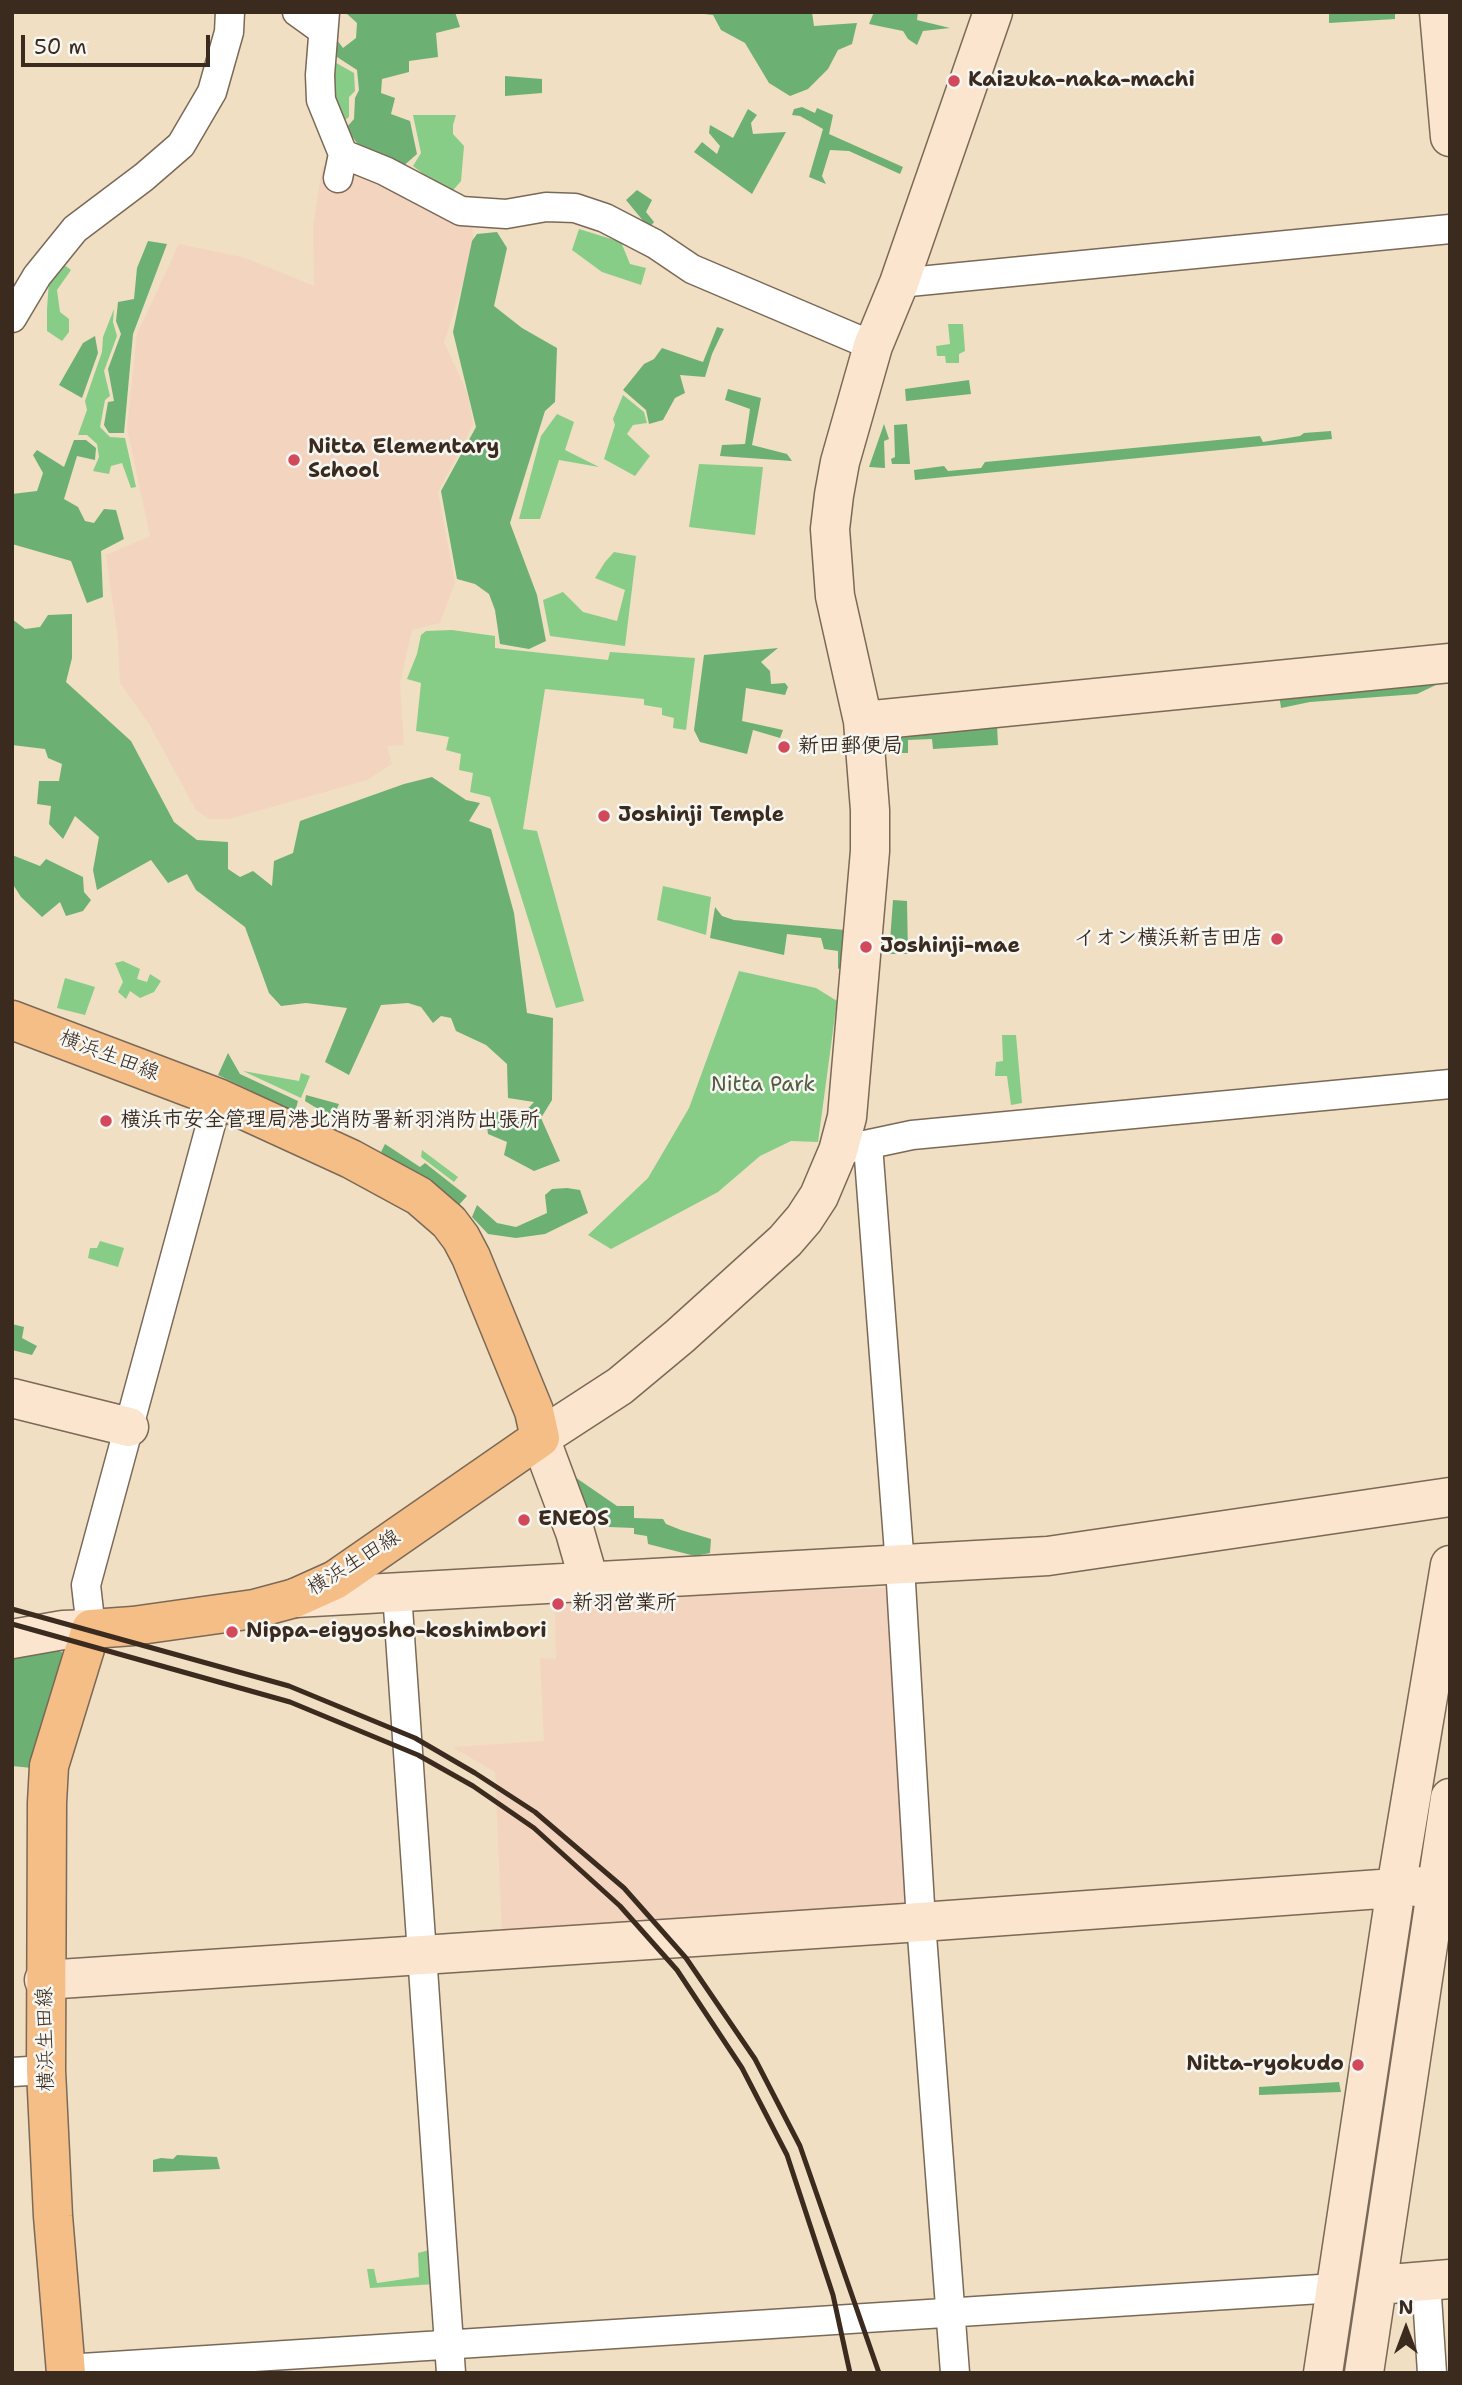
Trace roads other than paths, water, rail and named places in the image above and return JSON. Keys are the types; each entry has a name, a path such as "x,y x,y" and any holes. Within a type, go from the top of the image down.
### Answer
{"main road":[{"name":"横浜生田線","path":"12,1020 218,1098 351,1159 419,1196 449,1222 461,1238 534,1411 540,1438 335,1580 295,1598 254,1609 133,1626 91,1629 49,1766 44,1980 29,2071 53,2216 66,2371"}],"street":[{"path":"12,318 37,276 75,229 181,145 212,92 229,33 230,12"},
{"path":"298,12 324,21 321,100 341,166 385,171 461,211 506,214 546,207 575,208 605,218 655,244 692,269 873,346"},
{"path":"954,2373 921,1922 900,1566 853,1148 847,1117 870,851 868,764 863,722 835,596 830,529 841,462 873,346 899,283 993,12"},
{"path":"1439,12 1450,137"},
{"path":"899,283 1450,229"},
{"path":"863,722 1450,663"},
{"path":"589,1581 575,1532 540,1438 620,1386 785,1241 804,1219 853,1148 912,1135 1450,1084"},
{"path":"12,1639 63,1630 91,1629 86,1585 218,1098"},
{"path":"12,1398 129,1427"},
{"path":"295,1598 1048,1556 1450,1497"},
{"path":"1323,2373 1396,1888 1450,1565"},
{"path":"397,1593 451,2373"},
{"path":"1364,2373 1443,1885 1450,1798"},
{"path":"44,1980 1443,1885"},
{"path":"1378,2285 1438,2280 1432,2373"},
{"path":"66,2371 1336,2288"}],"railway":[{"path":"12,1609 289,1686 415,1738 535,1812 624,1888 686,1958 755,2059 800,2146 879,2373"},
{"path":"12,1624 290,1702 418,1755 473,1786 534,1828 620,1906 677,1970 742,2068 787,2155 833,2295 850,2373"}],"place":[{"name":"Kaizuka-naka-machi","path":"954,81"},
{"name":"Nitta Elementary School","path":"294,460"},
{"name":"新田郵便局","path":"784,747"},
{"name":"Joshinji Temple","path":"604,816"},
{"name":"イオン横浜新吉田店","path":"1277,939"},
{"name":"Joshinji-mae","path":"866,947"},
{"name":"横浜市安全管理局港北消防署新羽消防出張所","path":"106,1121"},
{"name":"ENEOS","path":"524,1520"},
{"name":"新羽営業所","path":"558,1604"},
{"name":"Nippa-eigyosho-koshimbori","path":"232,1632"},
{"name":"Nitta-ryokudo","path":"1358,2065"}],"park label":[{"name":"Nitta Park","path":"763,1086"}]}
